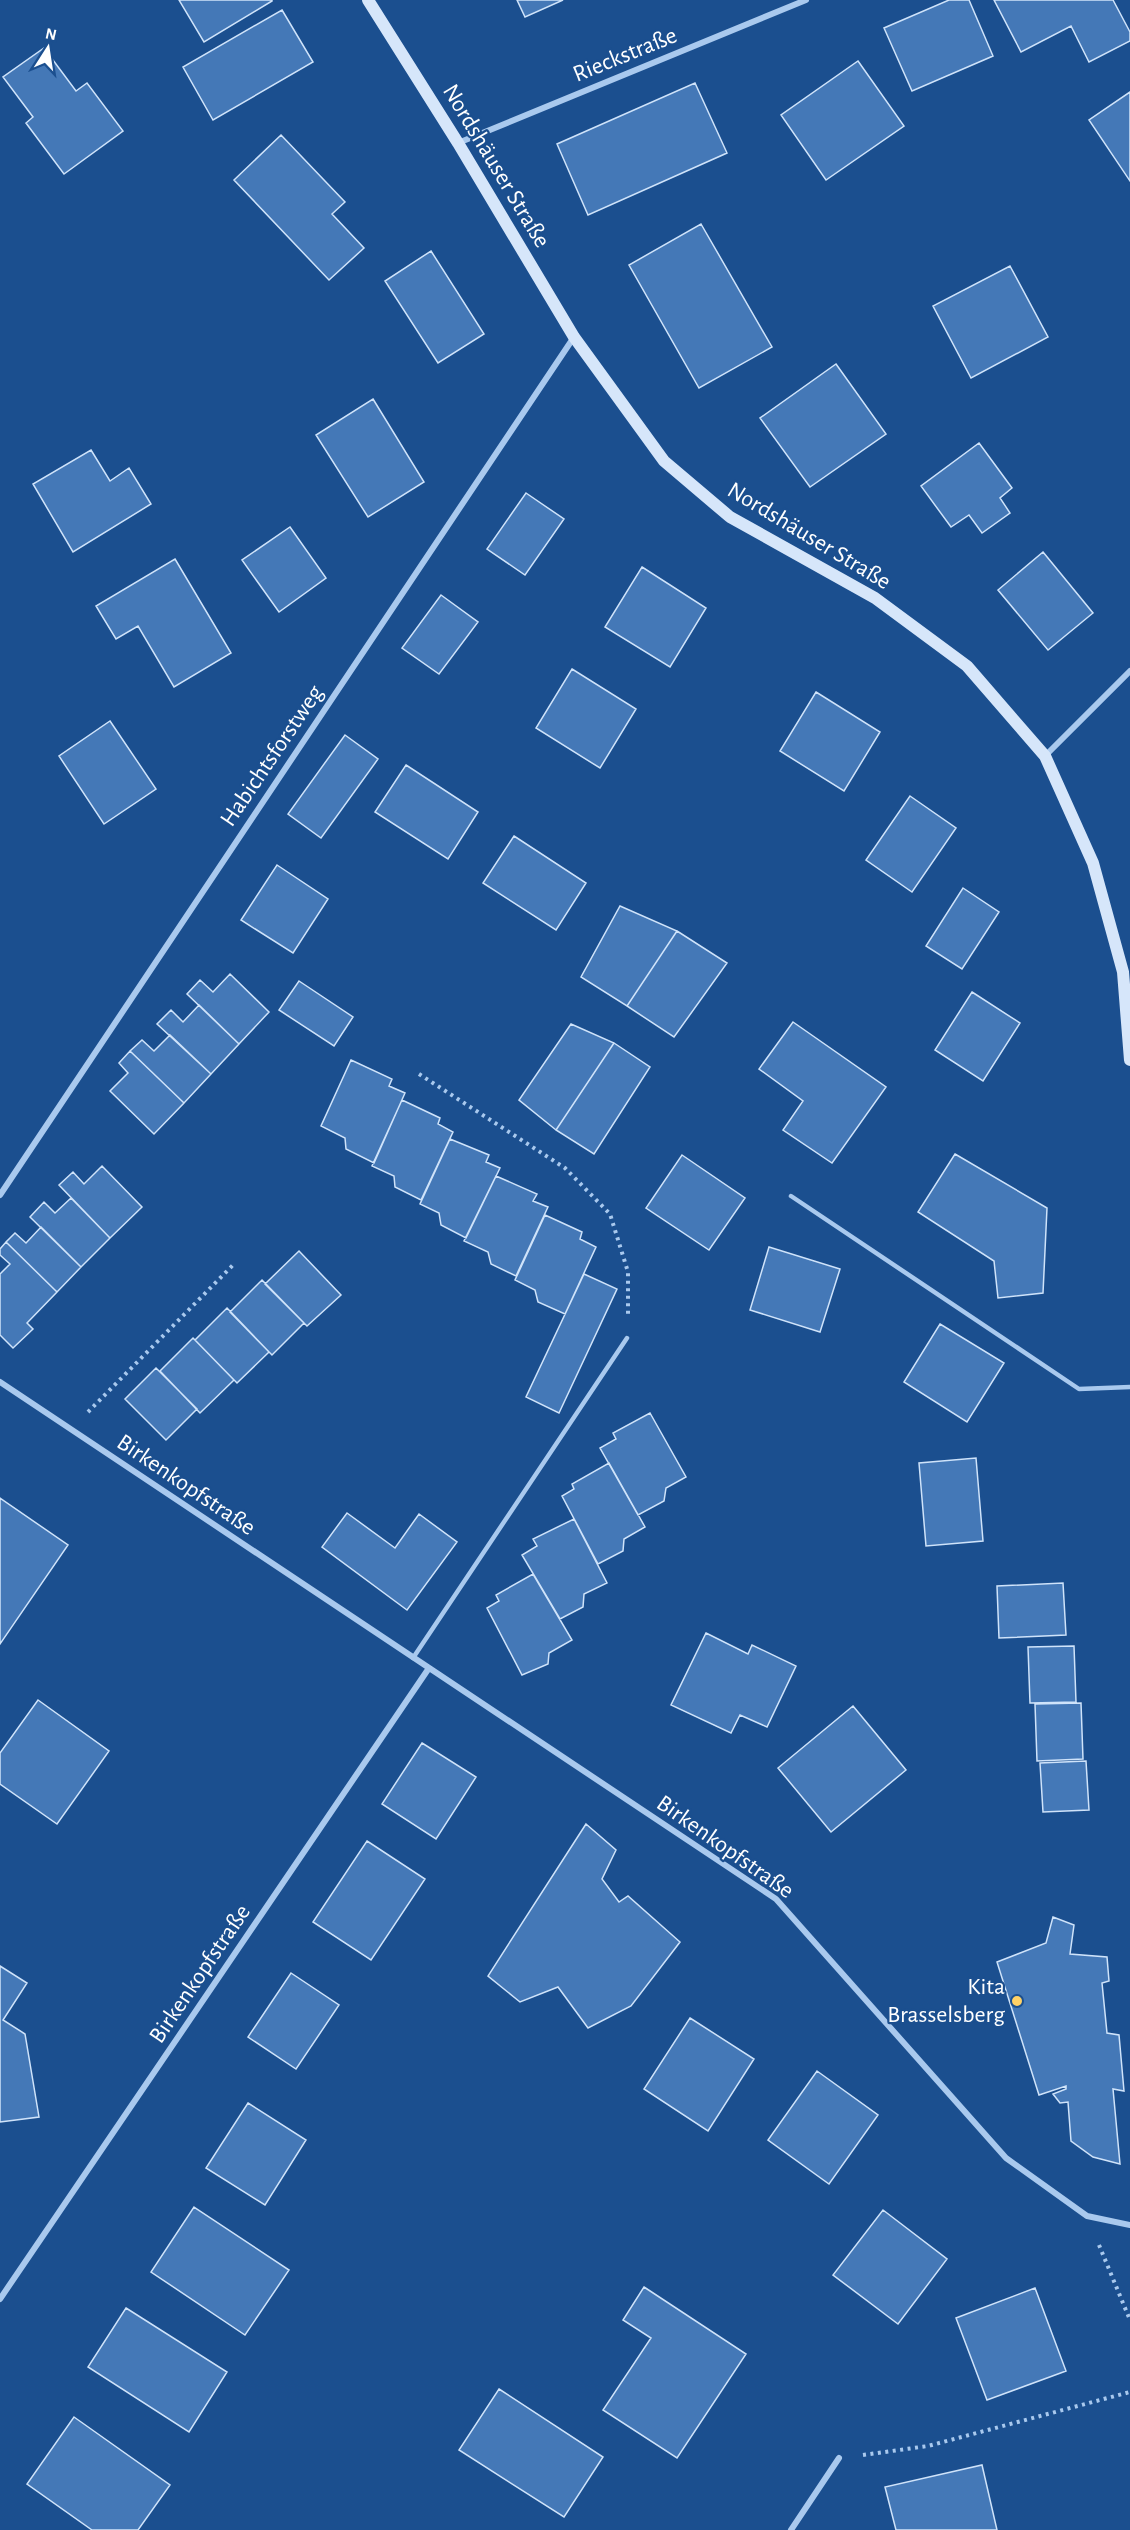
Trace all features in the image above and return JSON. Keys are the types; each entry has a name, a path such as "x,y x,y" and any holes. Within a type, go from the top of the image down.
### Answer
{"street":[{"name":"Nordshäuser Straße","path":"368,0 458,143 574,337 664,461 730,517 875,598 967,666 1045,756 1093,862 1123,972 1130,1060"},
{"name":"Rieckstraße","path":"458,143 806,0"},
{"name":"Habichtsforstweg","path":"0,1195 574,337"},
{"path":"1045,756 1130,671"},
{"name":"Birkenkopfstraße","path":"0,1382 776,1899 1006,2158 1087,2216 1130,2225"},
{"name":"Birkenkopfstraße","path":"0,2299 429,1668"},
{"path":"791,2530 839,2458"}],"lane":[{"path":"791,1196 1079,1389 1130,1387"},
{"path":"413,1658 627,1338"}],"path":[{"path":"419,1074 565,1167 610,1214 628,1272 627,1338"},
{"path":"71,1430 233,1266"},
{"path":"1087,2216 1130,2320"},
{"path":"839,2458 928,2446 1130,2392"}],"building":[{"path":"179,0 272,0 272,1 204,42"},
{"path":"517,0 563,0 525,17"},
{"path":"949,0 969,0 993,56 912,91 884,28"},
{"path":"994,0 1113,0 1130,32 1130,41 1089,62 1071,26 1021,52"},
{"path":"282,10 313,62 213,120 183,67"},
{"path":"44,48 76,91 87,83 123,131 64,174 26,123 33,117 3,77"},
{"path":"858,61 904,126 826,180 781,115"},
{"path":"695,83 727,153 588,215 557,144"},
{"path":"1130,92 1130,181 1089,120"},
{"path":"281,135 345,202 332,214 364,248 329,280 234,180"},
{"path":"701,224 772,347 699,388 629,265"},
{"path":"431,251 484,334 438,363 385,281"},
{"path":"1010,266 1048,337 971,378 933,306"},
{"path":"836,364 886,434 810,487 760,418"},
{"path":"373,399 424,482 368,517 316,435"},
{"path":"979,443 1012,488 1000,498 1010,513 982,533 969,515 951,527 921,486"},
{"path":"91,450 110,481 129,468 151,504 73,552 33,484"},
{"path":"526,493 564,519 525,575 487,549"},
{"path":"290,527 326,578 279,612 242,560"},
{"path":"1043,552 1093,613 1048,650 998,590"},
{"path":"175,559 231,653 174,687 138,626 116,639 96,606"},
{"path":"642,567 706,608 670,667 605,627"},
{"path":"441,595 478,622 439,674 402,648"},
{"path":"572,669 636,709 600,768 536,728"},
{"path":"816,692 880,732 844,791 780,751"},
{"path":"110,721 156,789 104,824 59,756"},
{"path":"345,735 378,759 321,838 288,814"},
{"path":"406,765 478,812 448,859 375,812"},
{"path":"910,796 956,828 912,892 866,860"},
{"path":"514,836 586,883 556,930 483,883"},
{"path":"277,865 328,899 293,953 241,920"},
{"path":"963,888 999,912 962,969 926,946"},
{"path":"620,906 677,931 627,1006 581,977"},
{"path":"677,931 727,963 674,1037 627,1006"},
{"path":"230,974 269,1012 239,1044 187,994 200,980 213,992"},
{"path":"299,981 353,1017 334,1046 279,1010"},
{"path":"972,992 1020,1023 983,1081 935,1050"},
{"path":"199,1005 239,1044 211,1074 157,1024 171,1010 183,1022"},
{"path":"793,1022 886,1087 832,1163 783,1130 803,1101 759,1069"},
{"path":"571,1024 614,1043 556,1130 519,1100"},
{"path":"170,1035 211,1074 184,1103 130,1051 142,1040 154,1051"},
{"path":"614,1043 650,1067 594,1154 556,1130"},
{"path":"130,1051 184,1103 154,1134 110,1091 128,1073 119,1063"},
{"path":"351,1060 392,1079 389,1086 405,1093 374,1163 346,1149 345,1138 321,1126"},
{"path":"402,1100 440,1118 438,1124 453,1132 421,1200 395,1187 394,1176 372,1166"},
{"path":"450,1139 489,1155 486,1162 500,1168 466,1238 441,1225 439,1213 420,1204"},
{"path":"955,1154 1047,1208 1043,1293 998,1298 994,1261 918,1212"},
{"path":"682,1155 745,1198 709,1250 646,1208"},
{"path":"102,1166 142,1207 110,1238 59,1185 73,1172 84,1184"},
{"path":"496,1176 537,1194 533,1201 548,1207 516,1276 491,1264 488,1252 464,1241"},
{"path":"71,1198 110,1238 81,1267 30,1217 44,1202 55,1213"},
{"path":"545,1215 582,1232 580,1239 596,1247 565,1314 538,1302 535,1290 515,1280"},
{"path":"41,1227 81,1267 57,1292 6,1242 15,1233 26,1243"},
{"path":"6,1242 57,1292 27,1323 33,1329 13,1348 0,1335 0,1274 10,1264 0,1255 0,1249"},
{"path":"769,1247 840,1269 820,1332 750,1310"},
{"path":"299,1251 341,1295 307,1326 265,1284"},
{"path":"584,1274 617,1289 559,1413 526,1397"},
{"path":"262,1280 304,1323 272,1355 230,1312"},
{"path":"227,1308 269,1352 237,1383 195,1340"},
{"path":"940,1324 1004,1363 967,1422 904,1382"},
{"path":"193,1338 234,1380 200,1413 160,1371"},
{"path":"156,1368 197,1409 166,1440 125,1399"},
{"path":"650,1413 686,1477 666,1488 664,1501 638,1515 600,1448 616,1439 613,1433"},
{"path":"976,1458 983,1541 926,1546 919,1463"},
{"path":"609,1463 645,1527 624,1539 623,1551 598,1564 562,1496 574,1489 572,1484"},
{"path":"0,1498 68,1545 0,1644"},
{"path":"347,1513 395,1548 419,1514 457,1542 407,1610 322,1547"},
{"path":"574,1519 607,1583 584,1594 583,1607 560,1619 522,1555 537,1546 533,1539"},
{"path":"533,1574 572,1640 549,1653 548,1664 522,1675 487,1608 499,1601 496,1595"},
{"path":"1063,1583 1066,1635 999,1638 997,1586"},
{"path":"706,1633 748,1654 752,1645 796,1666 767,1727 740,1715 731,1733 671,1705"},
{"path":"1074,1646 1076,1702 1030,1703 1028,1647"},
{"path":"38,1700 109,1751 57,1824 0,1784 0,1753"},
{"path":"1081,1703 1083,1759 1037,1761 1035,1704"},
{"path":"853,1706 906,1770 831,1832 778,1768"},
{"path":"422,1743 476,1777 436,1839 382,1804"},
{"path":"1086,1761 1089,1810 1043,1812 1040,1763"},
{"path":"586,1824 616,1850 602,1879 619,1902 628,1896 680,1942 631,2006 588,2028 558,1987 520,2002 488,1976"},
{"path":"367,1841 425,1879 371,1960 313,1922"},
{"path":"1053,1917 1074,1925 1070,1954 1107,1957 1109,1981 1102,1983 1107,2033 1119,2035 1124,2091 1113,2089 1120,2164 1093,2157 1071,2141 1068,2102 1060,2103 1053,2094 1066,2089 1066,2086 1039,2095 997,1962 1046,1943"},
{"path":"0,1966 27,1983 3,2020 25,2034 39,2117 0,2122"},
{"path":"291,1973 339,2005 296,2069 248,2037"},
{"path":"690,2018 754,2059 708,2131 644,2089"},
{"path":"817,2071 878,2115 829,2184 768,2140"},
{"path":"248,2103 306,2140 265,2205 206,2168"},
{"path":"194,2207 289,2270 245,2335 151,2272"},
{"path":"883,2210 947,2259 898,2324 833,2275"},
{"path":"644,2287 746,2354 677,2458 603,2410 651,2338 623,2320"},
{"path":"1035,2288 1066,2371 987,2400 956,2318"},
{"path":"126,2308 227,2372 189,2432 88,2367"},
{"path":"499,2389 603,2457 564,2517 459,2450"},
{"path":"74,2417 170,2485 138,2530 92,2530 27,2484"},
{"path":"982,2465 997,2530 896,2530 885,2487"}],"place":[{"name":"Kita Brasselsberg","path":"1017,2001"}]}
